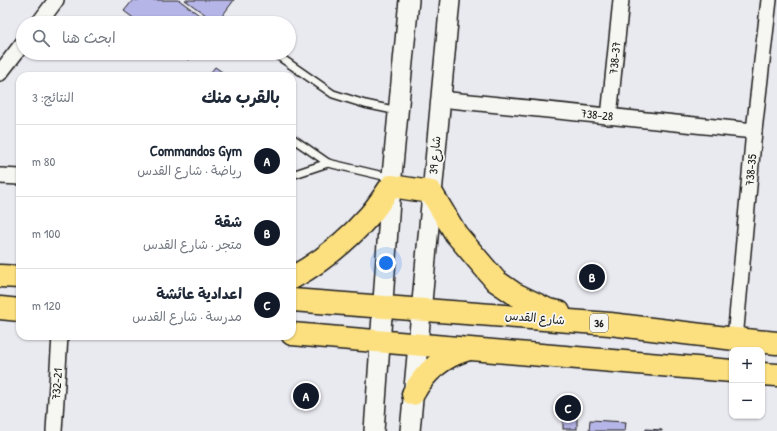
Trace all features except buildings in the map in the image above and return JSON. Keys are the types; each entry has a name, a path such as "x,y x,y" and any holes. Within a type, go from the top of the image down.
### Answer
{"main road":[{"path":"296,276 309,269 332,252 369,216 392,182 431,192 456,234 496,281 515,294 548,310 610,324"},
{"path":"0,276 16,277"},
{"name":"شارع القدس","path":"296,300 610,324 777,343"},
{"path":"0,308 16,310"},
{"path":"296,334 729,371"},
{"path":"413,394 418,384 431,368 448,356 468,349"},
{"path":"765,374 777,375"}],"street":[{"path":"44,16 56,0"},
{"path":"374,431 392,182 409,0"},
{"name":"شارع 39","path":"410,431 420,309 450,0"},
{"name":"738-37","path":"609,117 621,0"},
{"name":"738-35","path":"735,339 754,131 769,0"},
{"path":"0,73 16,53"},
{"name":"738-28","path":"440,99 754,131"},
{"path":"0,176 16,176"},
{"name":"732-21","path":"54,431 60,340"}],"lane":[{"path":"284,60 333,94 365,104 399,111"},
{"path":"296,141 328,163 392,182"},
{"path":"296,174 328,163"}],"place":[{"name":"شقة","path":"592,277"},
{"name":"Commandos Gym","path":"306,396"},
{"name":"اعدادية عائشة","path":"568,408"}]}
